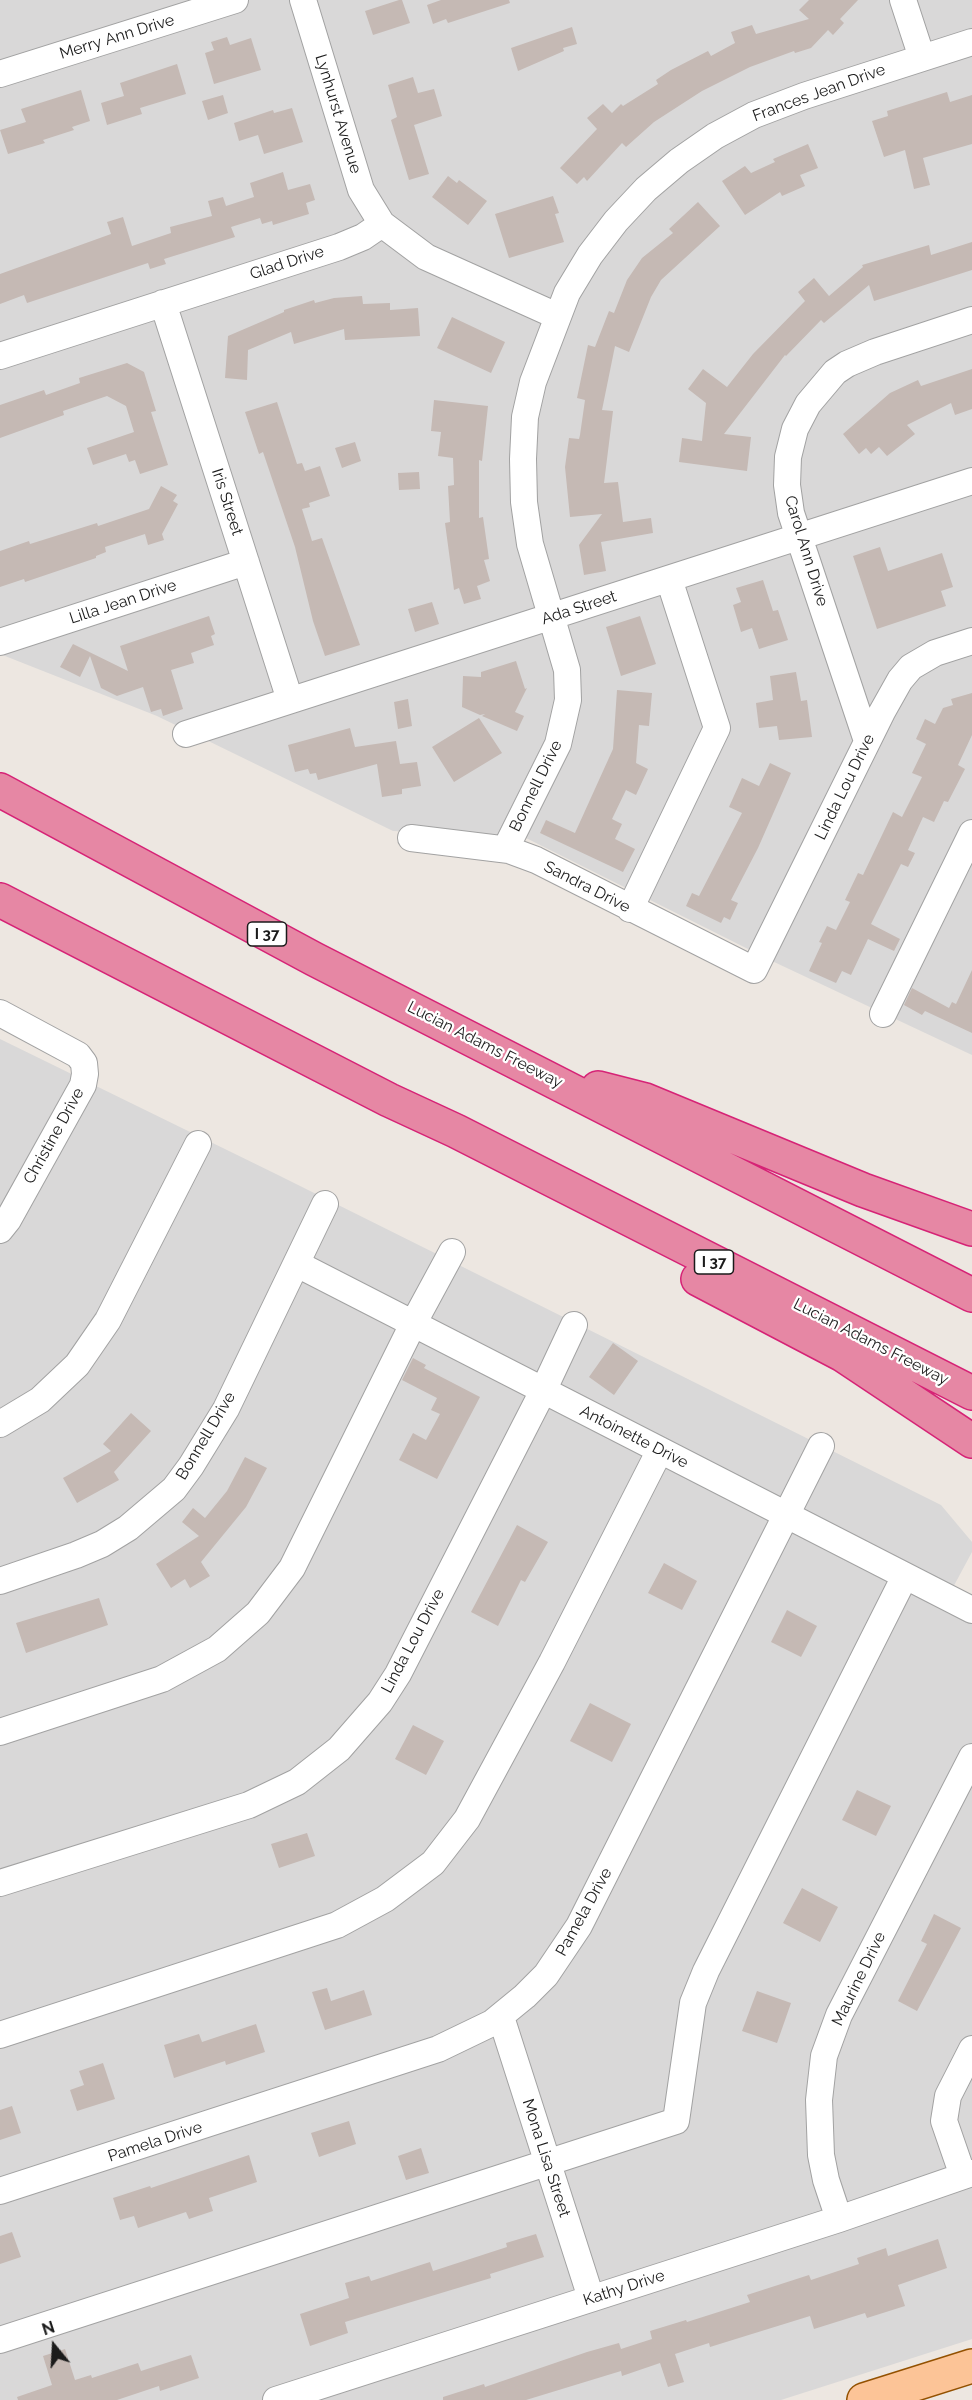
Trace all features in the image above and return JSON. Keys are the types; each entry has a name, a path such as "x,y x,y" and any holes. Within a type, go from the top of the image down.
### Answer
{"highway":[{"name":"Lucian Adams Freeway","path":"0,790 304,953 972,1295"},
{"name":"Lucian Adams Freeway","path":"0,900 389,1100 456,1131 972,1392"},
{"path":"538,1072 645,1100 863,1190 972,1229"},
{"path":"456,1131 585,1220 843,1355 972,1441"}],"main road":[{"path":"873,2399 972,2366"}],"street":[{"name":"Merry Ann Drive","path":"0,74 235,0"},
{"name":"Lynhurst Avenue","path":"303,0 361,190 382,224"},
{"path":"903,0 922,58"},
{"name":"Frances Jean Drive","path":"553,616 530,544 524,502 525,417 533,382 557,316 567,293 590,255 616,221 646,189 679,161 715,136 754,115 804,96 972,42"},
{"name":"Glad Drive","path":"0,356 339,247 363,237 382,224"},
{"path":"382,224 426,256 557,316"},
{"name":"Iris Street","path":"163,303 290,700"},
{"name":"Carol Ann Drive","path":"867,741 791,513 786,471 795,429 808,404 825,382 847,364 875,352 972,320"},
{"name":"Ada Street","path":"186,734 972,482"},
{"name":"Lilla Jean Drive","path":"0,642 246,562"},
{"path":"630,909 717,728 669,579"},
{"name":"Bonnell Drive","path":"509,850 508,844 558,744 567,715 567,670 553,616"},
{"name":"Linda Lou Drive","path":"754,970 867,741 900,680 911,667 935,653 972,641"},
{"path":"883,1014 972,833"},
{"name":"Sandra Drive","path":"411,838 509,850 536,860 754,970"},
{"name":"Christine Drive","path":"0,1013 78,1055 84,1063 85,1074 83,1085 8,1220 0,1230"},
{"path":"0,1424 40,1400 77,1365 108,1320 198,1144"},
{"name":"Bonnell Drive","path":"0,1581 102,1544 128,1528 174,1489 226,1409 325,1204"},
{"path":"0,1732 162,1679 217,1649 258,1613 292,1568 413,1324 452,1252"},
{"name":"Antoinette Drive","path":"297,1264 972,1610"},
{"name":"Linda Lou Drive","path":"0,1883 249,1804 297,1782 339,1749 381,1702 398,1674 574,1325"},
{"name":"Pamela Drive","path":"0,2191 438,2049 466,2037 501,2017 546,1975 579,1926 788,1516 821,1446"},
{"path":"0,2036 337,1925 385,1899 433,1863 467,1819 552,1662 660,1450"},
{"path":"0,2340 676,2121 693,2003 706,1971 905,1576"},
{"name":"Maurine Drive","path":"839,2218 826,2180 820,2145 819,2100 824,2056 839,2015 972,1757"},
{"name":"Mona Lisa Street","path":"501,2017 591,2298"},
{"path":"967,2174 944,2121 948,2097 972,2049"},
{"name":"Kathy Drive","path":"276,2400 839,2218 967,2174"}],"shaded area":[{"path":"0,0 972,0 972,1055 772,961 524,837 393,831 157,716 0,654"},
{"path":"0,1039 941,1505 972,1542 972,1552 943,1606 972,1621 972,2339 781,2400 0,2400"}],"building":[{"path":"402,0 410,23 373,35 365,11"},
{"path":"441,0 509,0 510,3 448,23 446,19 433,24 427,5"},
{"path":"809,0 858,0 840,19 844,23 833,35 828,30 811,48 795,53 794,51 750,67 702,91 654,122 626,147 622,143 587,181 584,177 577,184 560,168 597,129 587,118 603,104 612,113 621,104 623,106 658,84 656,80 671,70 708,51 711,56 735,43 731,32 752,25 756,34 809,19 799,10"},
{"path":"572,27 577,44 563,48 564,51 518,71 511,48"},
{"path":"227,37 230,45 251,38 261,70 214,84 205,53 214,50 211,42"},
{"path":"177,64 186,94 140,108 142,114 107,125 101,103 124,96 120,83"},
{"path":"413,77 418,93 434,89 442,116 414,125 429,174 409,180 391,120 397,117 388,85"},
{"path":"81,90 90,121 72,127 74,130 43,140 45,143 8,154 0,130 26,122 21,109"},
{"path":"947,92 950,102 972,95 972,144 923,158 930,185 914,189 905,150 884,157 872,121 888,116 887,111"},
{"path":"223,95 228,113 208,120 202,101"},
{"path":"292,108 303,142 264,154 258,135 239,141 234,123 273,110 274,113"},
{"path":"808,144 818,168 800,175 805,186 782,196 780,192 745,215 722,181 745,166 751,173 775,162 773,159"},
{"path":"283,172 288,190 310,184 315,200 306,203 309,214 273,225 272,221 262,224 260,218 231,227 235,237 164,259 166,264 150,269 148,263 27,303 24,295 0,304 0,274 111,234 107,222 123,217 132,246 171,233 170,227 212,216 208,201 223,197 226,206 254,197 250,183"},
{"path":"448,176 457,183 459,180 487,201 468,225 432,197"},
{"path":"553,196 559,213 555,214 564,242 509,258 495,214"},
{"path":"698,202 720,226 661,280 651,297 629,352 615,346 602,410 613,411 604,483 618,482 623,522 651,518 653,533 601,542 606,571 584,575 579,545 602,514 570,517 565,467 569,438 579,439 580,435 585,400 577,398 588,345 595,347 609,311 614,313 627,280 642,258 673,233 669,229"},
{"path":"972,242 972,270 874,301 869,285 824,323 821,320 785,355 724,434 751,437 747,471 679,462 682,438 702,441 706,403 688,389 703,369 727,387 753,354 805,301 798,292 814,278 829,296 863,267 862,265 929,245 931,255"},
{"path":"362,296 363,304 390,303 390,310 418,308 420,336 345,340 344,329 294,344 291,332 248,350 247,380 225,378 228,336 284,312 284,310 314,300 315,303 334,298"},
{"path":"452,317 505,342 491,373 437,348"},
{"path":"127,363 144,372 156,411 151,412 168,465 140,474 135,460 129,462 126,454 93,465 87,448 134,432 126,406 107,396 63,411 64,415 0,438 0,405 44,390 46,395 80,383 79,378"},
{"path":"972,369 972,409 955,415 951,403 907,425 915,434 887,456 879,447 871,454 866,448 859,454 843,434 890,393 918,380 921,386"},
{"path":"434,400 488,406 482,461 479,460 479,518 483,517 489,559 484,560 490,581 477,586 481,599 464,604 459,588 454,590 445,523 450,522 448,486 454,485 453,458 438,456 441,432 431,431"},
{"path":"277,402 297,464 302,463 305,471 320,466 330,496 309,503 310,507 302,509 312,541 322,538 360,645 325,656 313,621 295,547 263,452 259,454 245,412"},
{"path":"355,442 361,461 342,468 335,448"},
{"path":"419,472 420,489 399,490 398,473"},
{"path":"161,486 177,495 173,501 178,504 162,534 164,540 148,545 145,534 105,547 106,552 96,558 25,582 24,579 0,587 0,551 97,523 98,526 149,509"},
{"path":"880,547 888,571 942,553 953,587 941,591 946,606 877,629 853,556"},
{"path":"763,580 773,611 778,610 788,640 759,649 752,628 741,632 733,605 741,602 736,588"},
{"path":"432,602 439,624 415,632 408,609"},
{"path":"209,616 215,634 211,636 214,645 191,653 194,663 171,670 183,709 163,716 161,709 151,712 143,687 117,696 101,688 90,656 80,677 60,667 73,644 128,671 120,646"},
{"path":"640,616 656,664 621,676 606,627"},
{"path":"516,661 525,689 527,688 515,712 524,716 517,731 482,716 485,714 480,715 462,707 463,676 481,677 481,672"},
{"path":"796,672 801,701 807,700 812,737 779,740 777,726 759,728 756,703 773,700 770,676"},
{"path":"617,690 652,693 649,726 639,725 636,763 648,769 636,795 626,790 612,819 622,824 615,839 635,849 623,872 540,833 546,820 575,833 613,749"},
{"path":"972,693 972,735 958,765 965,769 948,802 944,801 934,822 923,817 908,850 915,853 908,867 901,864 871,924 900,939 894,951 868,939 851,975 842,971 836,983 809,971 827,926 836,930 850,902 845,900 858,873 863,875 893,812 902,817 922,777 912,773 926,744 916,739 925,719 935,724 943,708 953,705 951,699"},
{"path":"408,699 412,726 398,729 394,702"},
{"path":"479,718 502,753 454,782 432,747"},
{"path":"350,728 355,747 396,741 400,764 417,762 421,786 402,789 402,794 382,797 377,764 318,780 316,773 310,774 308,769 295,772 288,745"},
{"path":"770,763 791,773 758,848 731,900 738,903 730,920 724,917 721,923 686,906 692,893 699,896 742,813 729,807 742,778 759,786"},
{"path":"972,970 972,1033 925,1011 922,1015 904,1005 912,988 949,1008 952,1002 956,1004"},
{"path":"613,1343 638,1361 614,1395 589,1377"},
{"path":"413,1358 426,1365 424,1368 480,1397 437,1479 399,1460 413,1433 426,1440 440,1414 431,1410 437,1398 402,1380"},
{"path":"131,1413 151,1431 114,1472 119,1480 77,1503 63,1478 111,1451 103,1444"},
{"path":"245,1457 267,1468 246,1507 201,1562 210,1576 190,1588 185,1579 171,1588 156,1564 199,1536 182,1522 193,1508 205,1518 227,1491"},
{"path":"517,1525 548,1542 525,1582 521,1580 498,1626 471,1612"},
{"path":"664,1563 697,1581 682,1610 648,1593"},
{"path":"99,1598 108,1625 26,1653 16,1623"},
{"path":"787,1610 817,1626 801,1657 771,1642"},
{"path":"590,1703 631,1724 612,1762 570,1741"},
{"path":"413,1725 444,1741 426,1775 395,1759"},
{"path":"857,1790 891,1806 876,1836 842,1820"},
{"path":"307,1833 315,1856 279,1868 271,1844"},
{"path":"802,1888 838,1907 820,1942 783,1923"},
{"path":"934,1914 961,1928 917,2011 898,2001 927,1944 921,1941"},
{"path":"327,1988 331,2001 364,1990 372,2015 325,2030 312,1992"},
{"path":"757,1991 791,2003 777,2043 742,2031"},
{"path":"256,2024 265,2052 226,2065 225,2061 174,2078 164,2045 199,2034 202,2042"},
{"path":"103,2063 115,2099 77,2111 70,2090 84,2085 79,2071"},
{"path":"12,2106 21,2133 0,2140 0,2110"},
{"path":"349,2121 356,2144 319,2157 311,2133"},
{"path":"421,2148 429,2173 406,2180 398,2156"},
{"path":"249,2155 257,2182 209,2198 213,2211 189,2219 186,2212 138,2228 134,2216 120,2220 113,2198 150,2186 151,2188"},
{"path":"12,2232 21,2257 0,2264 0,2236"},
{"path":"536,2234 544,2257 490,2274 491,2278 345,2322 348,2333 310,2346 300,2314 349,2298 345,2283 369,2276 371,2281 430,2262 433,2271 507,2247 506,2243"},
{"path":"938,2239 947,2268 898,2285 905,2306 867,2318 865,2313 814,2329 810,2316 710,2347 709,2343 675,2354 684,2382 668,2387 660,2363 622,2376 621,2371 526,2400 443,2400 443,2397 484,2384 485,2387 587,2352 619,2343 621,2349 652,2339 650,2331 750,2302 747,2295 809,2275 811,2280 859,2264 857,2258 886,2248 888,2256"},
{"path":"65,2349 75,2380 91,2375 92,2378 138,2363 141,2371 191,2355 199,2378 160,2391 159,2386 117,2400 18,2400 17,2397 52,2385 43,2356"}]}
